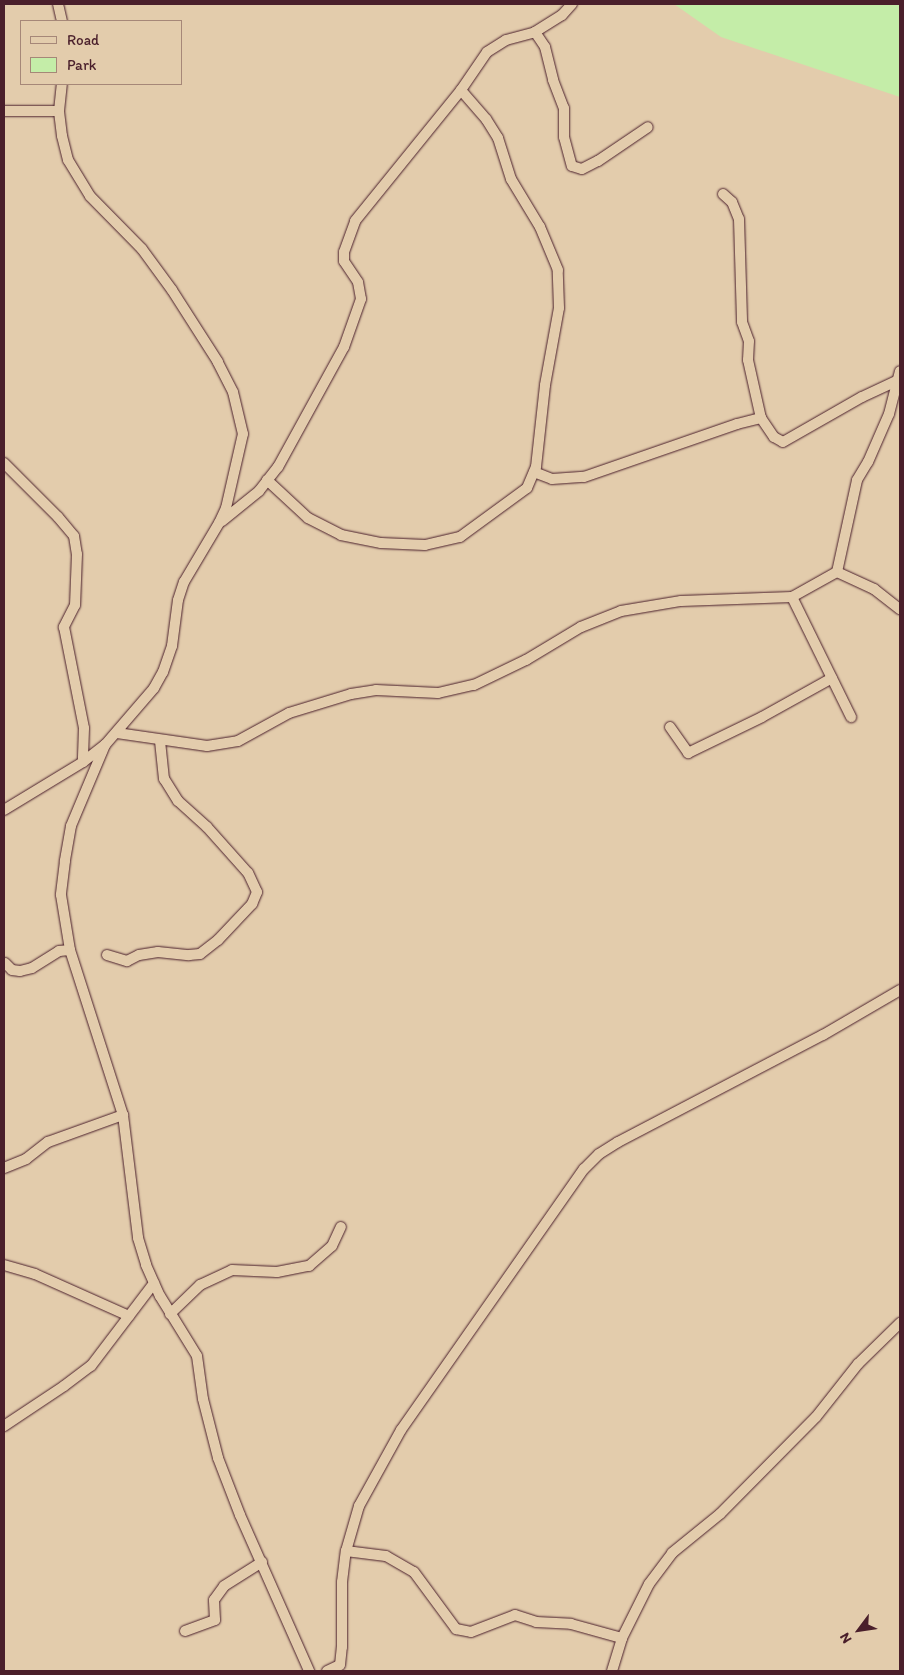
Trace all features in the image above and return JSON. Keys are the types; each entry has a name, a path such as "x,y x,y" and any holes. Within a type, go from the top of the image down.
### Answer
{"street":[{"path":"58,4 62,20"},
{"path":"219,523 259,491 278,467 344,347 361,299 358,282 344,261 344,252 355,220 460,90 487,52 506,40 536,32 562,14 572,4"},
{"path":"536,32 544,47 553,80 564,108 564,137 572,166 582,169 598,161 648,127"},
{"path":"4,810 83,762 105,745 154,688 163,672 172,646 178,600 184,582 226,508 242,434 233,392 218,362 147,256 109,218 86,190 68,160 62,136 59,111 62,85"},
{"path":"267,480 308,518 341,535 382,543 425,545 460,537 527,488 534,472 559,308 558,270 540,227 511,179 498,138 486,119 460,90"},
{"path":"4,111 59,111"},
{"path":"723,194 732,202 739,219 742,322 748,341 748,360 762,418 774,437 783,442 899,375"},
{"path":"117,733 207,746 238,741 290,713 351,694 376,690 438,693 474,685 526,660 581,627 621,611 681,601 792,597 837,572 858,480 889,414 899,375"},
{"path":"534,472 552,479 584,477 737,424 762,418"},
{"path":"4,463 58,516 74,536 77,554 74,605 64,627 84,728 83,762"},
{"path":"837,572 874,589 900,609"},
{"path":"792,597 851,717"},
{"path":"670,727 688,753 762,717 832,678"},
{"path":"107,955 127,961 139,955 158,952 189,955 200,954 218,940 252,904 257,892 248,873 207,827 178,801 164,779 160,740"},
{"path":"105,745 71,826 65,861 61,895 70,950 123,1115 138,1238 146,1265 170,1314 197,1356 203,1399 218,1458 240,1515 309,1671"},
{"path":"5,963 12,970 20,971 32,968 59,952 70,950"},
{"path":"327,1671 340,1665 342,1647 342,1582 346,1551 359,1506 401,1430 584,1169 599,1154 618,1142 823,1035 900,990"},
{"path":"4,1168 26,1159 48,1142 123,1115"},
{"path":"170,1314 200,1285 232,1270 277,1272 309,1266 332,1246 341,1226"},
{"path":"4,1265 35,1274 129,1316"},
{"path":"4,1426 91,1366 154,1283"},
{"path":"612,1671 622,1638 649,1584 672,1553 720,1514 816,1417 858,1364 900,1323"},
{"path":"346,1551 386,1556 414,1572 456,1630 470,1632 515,1615 536,1622 572,1624 622,1638"},
{"path":"185,1631 215,1620 214,1600 224,1586 262,1562"}],"green space":[{"path":"674,4 900,4 900,97 721,37"}]}
